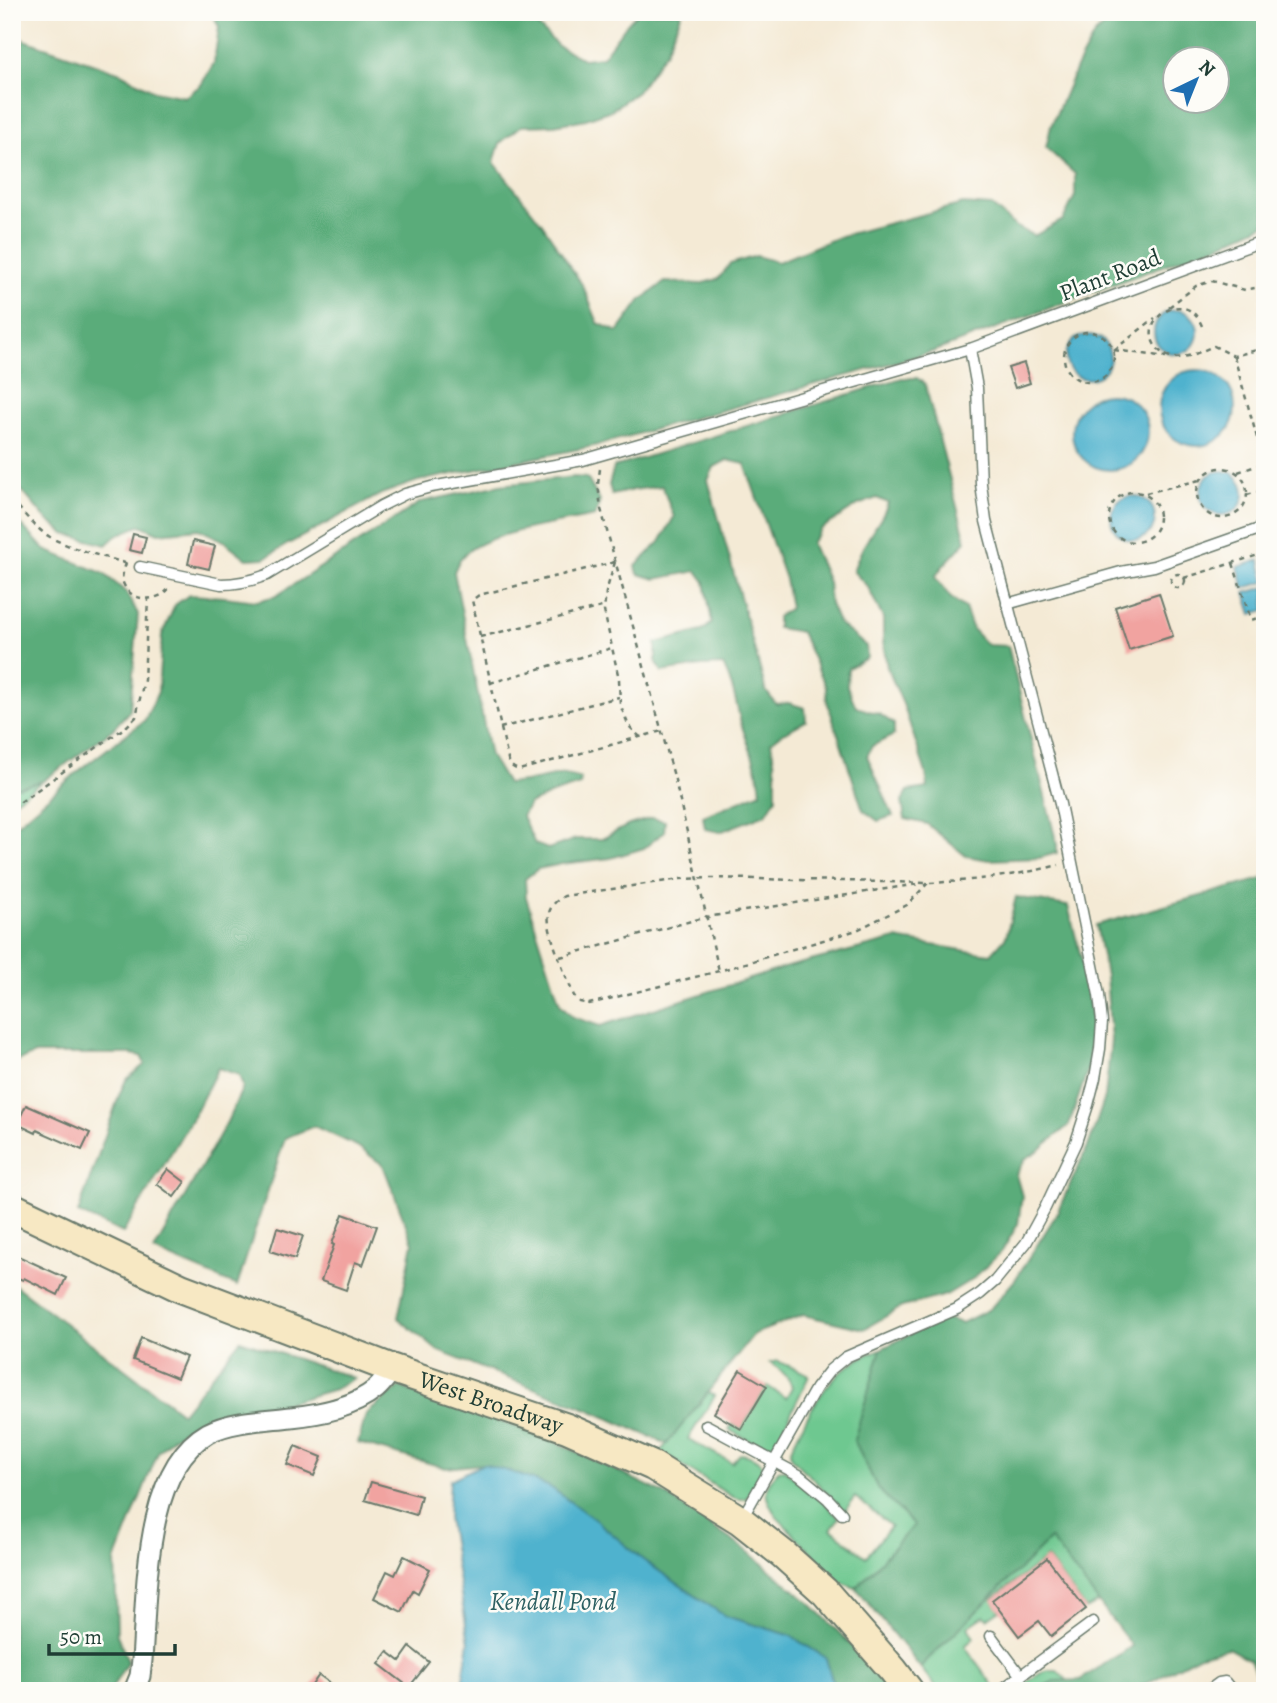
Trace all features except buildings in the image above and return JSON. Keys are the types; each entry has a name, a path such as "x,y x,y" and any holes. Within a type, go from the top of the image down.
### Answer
{"main road":[{"name":"West Broadway","path":"12,1207 181,1288 393,1369 567,1428 653,1466 740,1520 784,1555 825,1592 909,1691"}],"street":[{"path":"134,1691 141,1668 150,1544 155,1519 167,1485 186,1452 208,1433 220,1428 306,1416 363,1398 377,1388 393,1369"}],"lane":[{"name":"Plant Road","path":"140,568 221,584 256,580 405,494 583,460 970,349 1265,240"},
{"path":"740,1520 816,1388 830,1370 845,1357 957,1309 995,1281 1026,1242 1045,1208 1076,1142 1096,1078 1102,1022 1099,995 1060,804 986,520 981,484 977,388 970,349"},
{"path":"1007,604 1121,572 1154,566 1265,527"},
{"path":"706,1425 799,1475 842,1514"},
{"path":"1000,1691 1094,1622"},
{"path":"991,1636 1021,1675"},
{"path":"1208,1691 1226,1682 1232,1691"}],"path":[{"path":"1114,350 1196,286 1212,282 1245,290 1265,286"},
{"path":"1174,358 1162,353 1154,343 1154,323 1161,313 1175,307 1189,310 1202,326"},
{"path":"1081,333 1101,335 1109,341 1114,350 1114,362 1110,372 1101,380 1084,382 1074,376 1065,362 1066,346 1072,338 1081,333"},
{"path":"1114,350 1174,358 1188,356 1214,346 1234,356 1265,348"},
{"path":"1234,356 1264,464 1236,472"},
{"path":"598,455 601,509 675,780 719,971"},
{"path":"1216,468 1228,468 1236,472 1245,483 1246,501 1239,511 1228,517 1217,517 1207,512 1200,504 1197,493 1200,481 1216,468"},
{"path":"1144,494 1157,505 1159,523 1154,533 1144,540 1127,541 1113,530 1110,520 1111,508 1117,498 1127,493 1144,494 1200,481"},
{"path":"1247,495 1265,490"},
{"path":"12,499 26,516 50,537 140,568"},
{"path":"1184,578 1265,553"},
{"path":"615,562 604,606 623,715 640,737"},
{"path":"615,562 479,595 472,600 510,765 519,769 662,731"},
{"path":"126,563 122,576 124,587 138,597 148,599 166,594 174,575"},
{"path":"1233,563 1251,620 1265,616"},
{"path":"12,808 136,717 144,680 148,599"},
{"path":"480,637 604,606"},
{"path":"490,683 612,648"},
{"path":"500,728 620,697"},
{"path":"928,883 907,905 857,930 719,971 589,1004 583,1004 574,996 549,928 550,911 564,896 697,878 962,882 1003,877 1072,862"},
{"path":"560,957 706,917 928,883"}],"green space":[{"path":"212,12 524,12 558,46 583,59 602,57 638,12 682,12 666,51 637,92 611,110 586,119 554,125 521,126 500,143 494,162 543,225 583,286 598,323 618,332 641,300 665,282 699,284 718,279 730,264 756,256 778,262 841,236 963,204 992,206 1015,226 1034,236 1063,220 1075,196 1075,174 1046,148 1051,126 1076,68 1094,35 1116,15 1125,12 1265,12 1265,224 1221,244 935,351 594,446 418,481 381,494 265,558 247,559 224,541 199,529 158,533 141,525 117,535 106,545 65,534 44,517 12,479 12,36 121,73 154,91 185,97 201,85 214,63 219,27"},
{"path":"902,378 917,378 925,384 966,541 935,577 951,598 965,608 973,630 987,645 1008,646 1057,853 1039,858 989,860 966,856 927,824 905,819 902,802 908,791 928,788 926,773 903,704 887,667 883,618 868,587 853,571 888,503 877,498 858,505 821,529 811,543 828,582 830,604 838,623 866,646 867,658 848,668 847,686 856,707 879,714 894,724 894,735 872,746 867,756 893,816 878,821 863,810 827,701 826,687 801,632 777,628 777,617 790,608 785,579 745,464 727,460 714,467 708,480 766,691 776,704 789,703 805,708 806,721 771,742 776,772 776,798 766,814 720,832 705,829 703,816 761,792 758,774 732,686 723,665 662,672 656,661 656,643 702,631 712,623 705,582 697,571 655,579 638,574 636,566 660,542 674,517 662,486 612,495 609,485 614,467"},
{"path":"587,478 600,501 595,516 523,530 485,541 461,558 454,572 490,756 507,784 563,774 581,779 580,785 529,804 522,816 535,844 548,849 576,839 602,839 629,825 652,818 665,821 664,832 644,848 611,858 538,869 525,879 526,897 560,1004 573,1017 600,1026 787,967 896,939 991,954 1006,937 1016,897 1068,906 1087,981 1092,1022 1089,1066 1069,1125 1025,1159 1016,1175 1022,1196 1018,1224 1002,1251 974,1278 946,1295 902,1307 864,1329 803,1315 754,1334 667,1444 590,1410 438,1351 398,1318 413,1243 383,1165 357,1146 314,1126 285,1138 237,1286 154,1251 227,1122 243,1087 239,1075 218,1068 195,1113 123,1233 78,1213 120,1093 126,1080 145,1064 141,1056 35,1054 12,1063 12,828 81,769 145,720 158,692 162,635 175,605 189,595 257,601 276,596 421,502 500,485"},
{"path":"12,515 45,550 103,573 126,592 138,614 130,710 113,729 43,781 18,787 12,784"},
{"path":"43,781 12,802 12,784 18,787"},
{"path":"1265,878 1265,1691 1250,1660 1228,1648 1200,1655 1132,1691 1035,1691 1054,1681 1080,1680 1132,1646 1050,1539 920,1667 856,1588 914,1525 878,1489 854,1440 881,1349 943,1318 962,1323 990,1309 1015,1280 1056,1215 1089,1144 1105,1097 1111,1040 1106,976 1096,925"},
{"path":"12,1283 182,1413 240,1340 354,1378 335,1389 276,1406 194,1423 172,1438 158,1452 115,1561 117,1635 128,1661 110,1691 12,1691"},
{"path":"881,1349 854,1441 878,1489 914,1525 856,1588 840,1582 777,1517 766,1493 773,1477 779,1470 785,1470 839,1518 831,1529 866,1557 891,1526 855,1497 844,1512 790,1453 811,1410 826,1387 855,1361"},
{"path":"777,1361 809,1376 772,1452 729,1430 732,1424 741,1429 767,1386 786,1398 792,1387 784,1373 770,1363"},
{"path":"400,1387 546,1437 663,1493 746,1550 811,1604 860,1654 890,1691 835,1691 826,1658 789,1635 725,1616 643,1560 598,1522 550,1487 483,1464 446,1468 358,1443 366,1414"},
{"path":"708,1393 715,1396 688,1439 732,1463 740,1454 753,1457 761,1463 763,1466 759,1480 745,1499 731,1496 660,1452"},
{"path":"1050,1539 1099,1602 1086,1609 1047,1558 992,1599 1000,1610 987,1619 984,1616 968,1627 974,1638 965,1646 992,1684 989,1691 939,1691 920,1667"},
{"path":"1048,1670 1057,1670 1068,1681 1054,1681 1035,1691 1015,1691 1037,1675"}],"water":[{"path":"1176,310 1192,316 1198,332 1192,348 1176,354 1160,348 1154,332 1160,316"},
{"path":"1088,335 1104,341 1110,357 1104,373 1088,379 1072,373 1066,357 1072,341"},
{"path":"1197,370 1211,373 1224,381 1232,394 1235,408 1232,422 1224,435 1211,443 1197,446 1183,443 1170,435 1162,422 1159,408 1162,394 1170,381 1183,373"},
{"path":"1110,394 1124,397 1137,405 1145,418 1148,432 1145,446 1137,459 1124,467 1110,470 1096,467 1083,459 1075,446 1072,432 1075,418 1083,405 1096,397"},
{"path":"1222,471 1238,477 1244,493 1238,509 1222,515 1206,509 1200,493 1206,477"},
{"path":"1133,496 1149,502 1155,518 1149,534 1133,540 1117,534 1111,518 1117,502"},
{"path":"1260,560 1265,582 1244,588 1238,567"},
{"path":"1265,587 1265,610 1252,614 1245,593"},
{"name":"Kendall Pond","path":"483,1464 550,1487 598,1522 643,1560 725,1616 789,1635 826,1658 835,1691 458,1691 462,1684 469,1642 448,1518 450,1480"}]}
